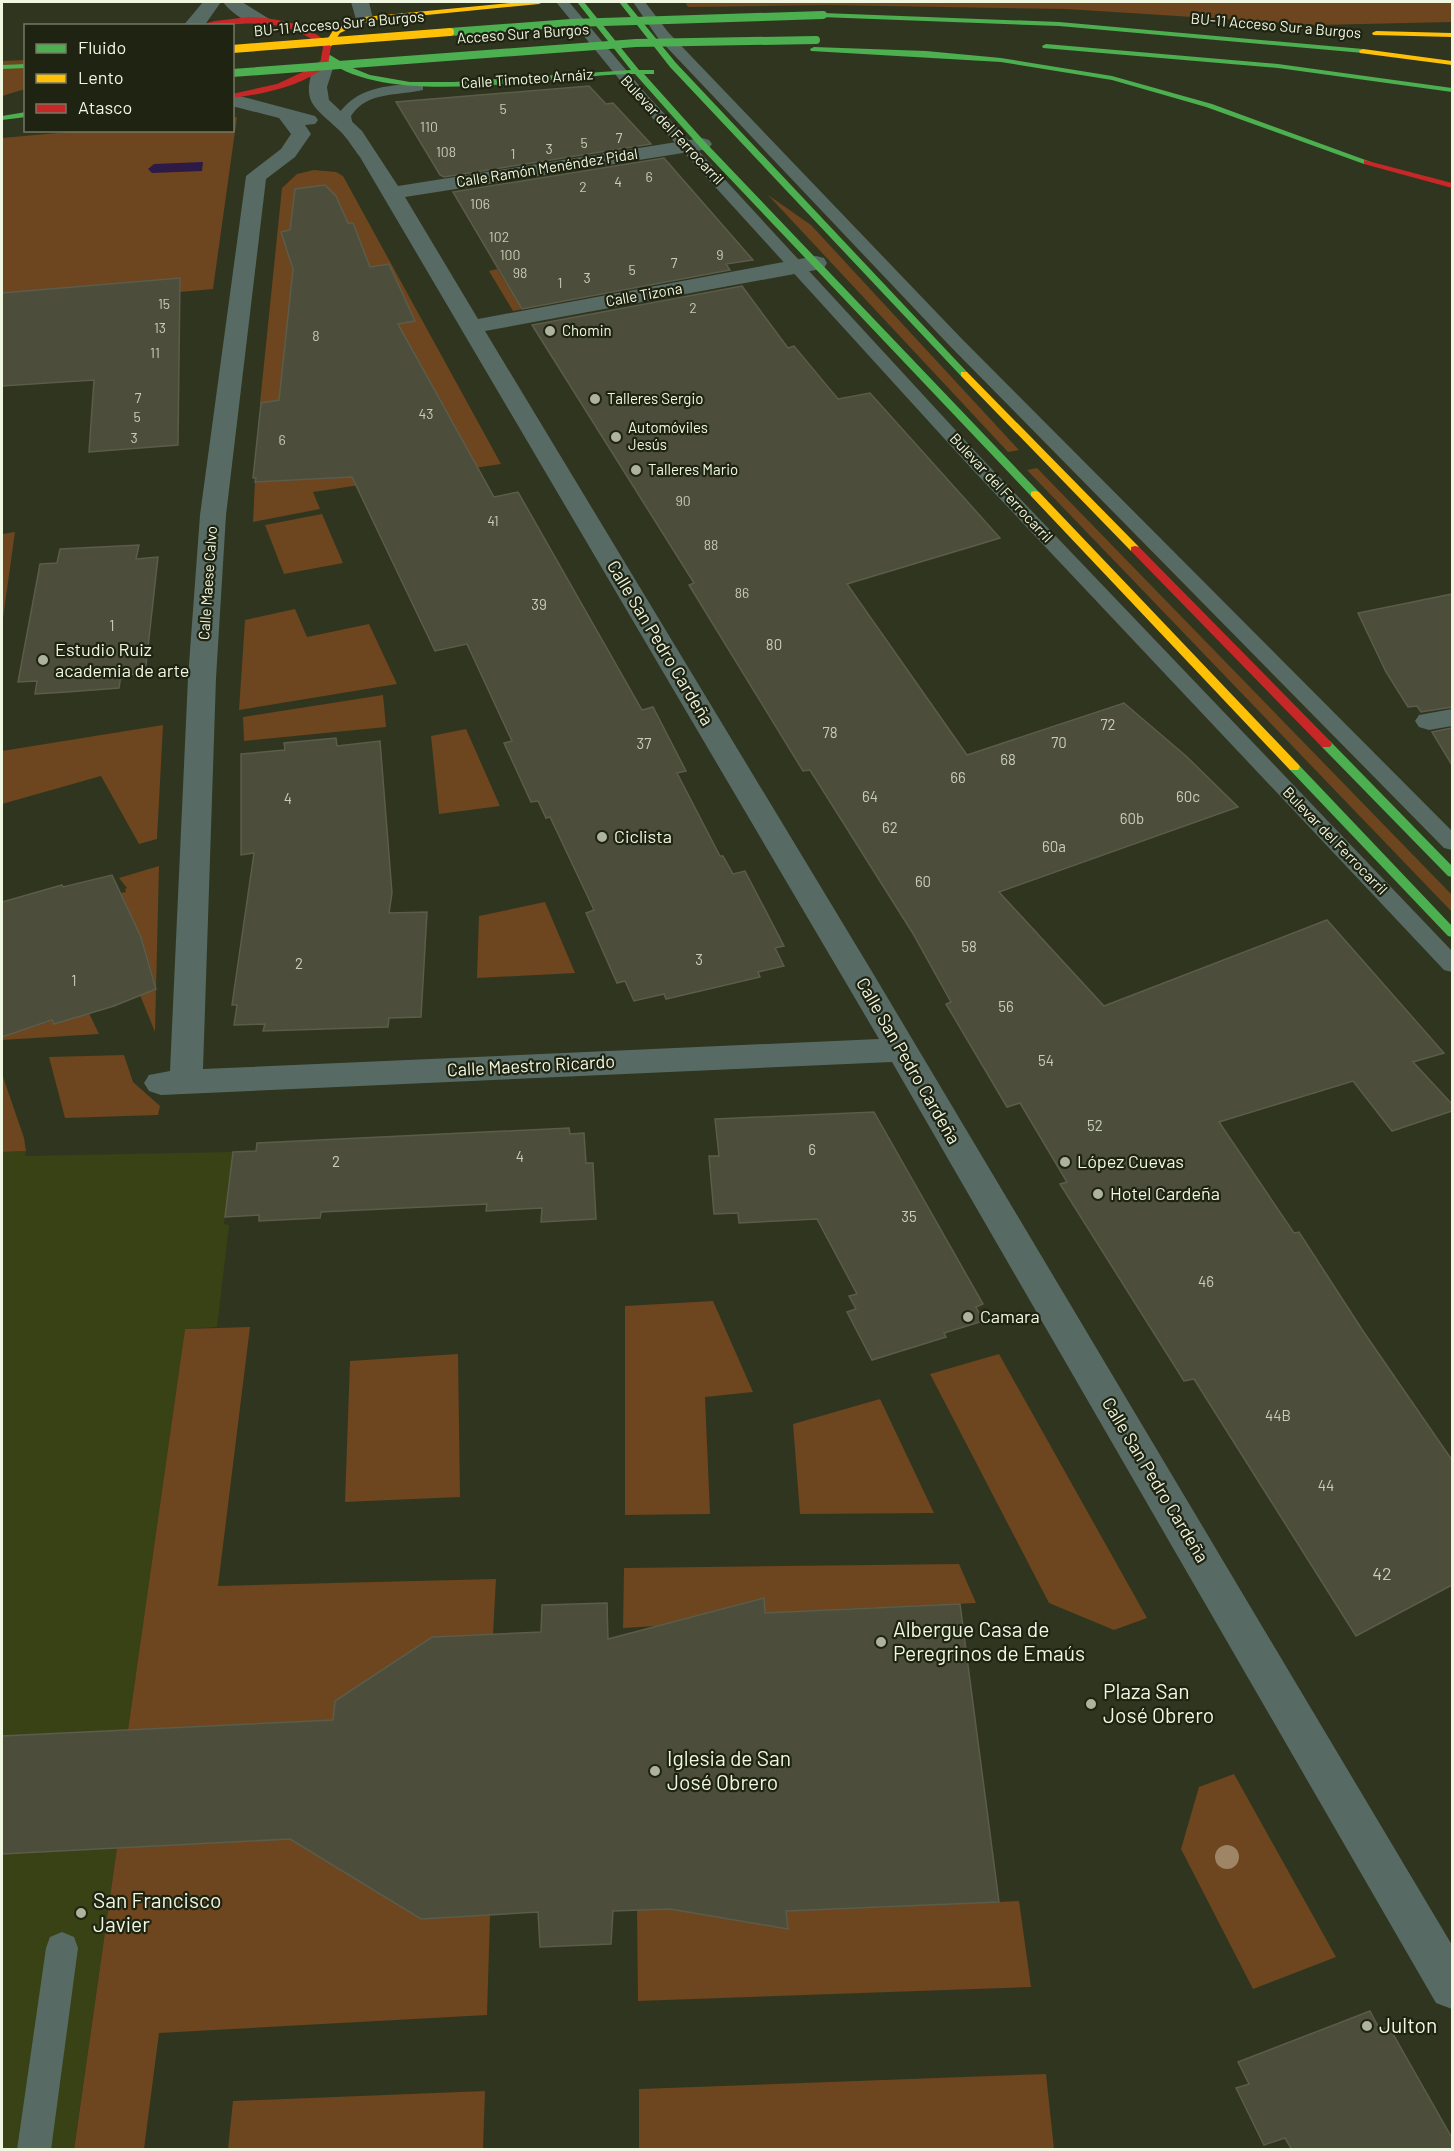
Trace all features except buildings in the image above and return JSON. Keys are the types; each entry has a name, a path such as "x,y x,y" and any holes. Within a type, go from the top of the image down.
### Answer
{"main road":[{"path":"234,98 282,88 304,78 326,56 338,31 362,10 539,2"},
{"name":"Bulevar del Ferrocarril","path":"581,2 627,71 657,72 676,84 775,191 800,200"},
{"name":"Bulevar del Ferrocarril","path":"622,2 673,65 911,320 1452,873"},
{"name":"BU-11 Acceso Sur a Burgos","path":"234,49 571,23 823,15 962,17 1063,23 1293,43 1452,63"},
{"path":"962,17 1068,15 1205,22"},
{"name":"Calle Timoteo Arnáiz","path":"219,24 262,20 302,27 317,35 326,56 340,67 364,78 418,87 627,71"},
{"path":"1357,32 1452,35"},
{"path":"815,44 1095,74 1224,109 1375,164 1452,186"},
{"path":"234,73 429,57 493,61 815,44 986,44"},
{"path":"1031,45 1278,66 1452,90"},
{"path":"2,68 24,66"},
{"path":"2,118 24,114"},
{"name":"Bulevar del Ferrocarril","path":"806,265 1452,933"}],"street":[{"path":"194,24 212,2"},
{"path":"232,2 246,14 262,20"},
{"name":"Calle San Pedro Cardeña","path":"326,56 315,89 318,104 352,133 392,193 901,1050 1452,1987"},
{"path":"234,99 352,133"},
{"name":"Calle Maese Calvo","path":"173,1082 213,515 256,176 298,143 301,134 286,114"},
{"name":"Calle Ramón Menéndez Pidal","path":"392,193 687,146"},
{"name":"Calle Tizona","path":"472,327 806,265"},
{"name":"Calle Maestro Ricardo","path":"173,1082 901,1050"}],"lane":[{"name":"Bulevar del Ferrocarril","path":"562,2 627,71 687,146 806,265 978,465 1452,964"},
{"path":"639,2 663,35 893,278 1070,460 1452,843"},
{"name":"Calle Timoteo Arnáiz","path":"352,133 344,116 355,102 369,95 418,87"},
{"path":"34,2150 62,1948"}],"shaded area":[{"path":"685,2 1452,2 1452,22 1318,25 1066,9 826,5 688,7"},
{"path":"24,60 24,89 2,96 2,61"},
{"path":"237,117 213,289 2,308 2,138 68,132 234,132 234,118"},
{"path":"203,162 202,171 152,173 148,169 154,164"},
{"path":"314,170 336,172 343,176 501,464 313,492 320,509 253,522 255,482 292,480 358,390 260,403 282,188 297,174"},
{"path":"768,195 811,225 1019,450 1008,452"},
{"path":"497,269 517,301 544,297 549,304 513,311 489,271"},
{"path":"1037,468 1452,895 1452,912 1027,470"},
{"path":"322,514 343,563 284,574 265,525"},
{"path":"15,532 2,625 2,534"},
{"path":"295,609 307,637 369,624 397,684 239,710 245,620"},
{"path":"383,695 386,727 244,741 243,717"},
{"path":"163,725 157,839 139,844 101,776 2,804 2,751"},
{"path":"466,729 500,806 439,814 431,736"},
{"path":"159,866 155,1032 140,995 155,983 143,942 121,893 126,892 127,888 119,878"},
{"path":"545,902 575,973 477,978 479,916"},
{"path":"89,1013 99,1034 2,1040 2,1032 13,1033"},
{"path":"124,1055 133,1082 160,1106 158,1115 65,1118 49,1057"},
{"path":"2,1074 24,1138 26,1151 2,1152"},
{"path":"26,1151 25,1156 233,1152 224,1224 229,1225 217,1327 185,1329 128,1730 323,1837 117,1848 74,2149 2,2149 2,1152"},
{"path":"713,1301 753,1392 705,1397 710,1514 625,1515 625,1306"},
{"path":"250,1327 218,1586 496,1579 493,1634 432,1637 335,1701 333,1720 128,1730 185,1329"},
{"path":"458,1354 460,1497 345,1502 350,1361"},
{"path":"999,1354 1147,1618 1114,1630 1049,1603 930,1374"},
{"path":"880,1399 934,1513 800,1514 793,1424"},
{"path":"959,1564 976,1603 841,1609 848,1682 771,1685 763,1598 657,1626 623,1628 624,1568"},
{"path":"1234,1774 1336,1957 1253,1989 1181,1849 1199,1787"},
{"path":"860,1823 868,1908 1019,1901 1031,1987 638,2001 637,1910 670,1909 788,1929 779,1827"},
{"path":"323,1837 490,1915 487,2015 159,2033 144,2149 74,2150 117,1848"},
{"path":"1046,2074 1054,2149 639,2149 639,2089"},
{"path":"485,2091 483,2149 228,2149 233,2101"}],"traffic: fast":[{"path":"581,2 629,63 702,144 1035,494"},
{"path":"622,2 673,65 964,374"},
{"path":"823,15 1059,24 1363,51"},
{"path":"450,32 571,23 823,15"},
{"path":"234,73 636,43 816,40"},
{"path":"1046,46 1278,66 1452,90"},
{"path":"814,49 1001,60 1112,78 1177,95 1367,162"},
{"path":"327,57 347,69 368,77 410,84 454,84 618,72 651,72"},
{"path":"2,67 24,66"},
{"path":"2,118 24,114"},
{"path":"1326,744 1452,873"},
{"path":"1294,767 1452,933"}],"traffic: slow":[{"path":"327,46 337,31 364,19 539,2"},
{"path":"234,49 450,32"},
{"path":"1376,33 1452,35"},
{"path":"1363,51 1452,63"},
{"path":"964,374 1135,549"},
{"path":"1035,494 1294,767"}],"traffic: jam":[{"path":"212,24 249,20 282,23 313,35 327,46 324,65 302,77 280,86 234,96"},
{"path":"1367,162 1452,186"},
{"path":"1135,549 1326,744"}],"place":[{"name":"Chomin","path":"550,331"},
{"name":"Talleres Sergio","path":"595,399"},
{"name":"Automóviles Jesús","path":"616,437"},
{"name":"Talleres Mario","path":"636,470"},
{"name":"Estudio Ruiz academia de arte","path":"43,660"},
{"name":"Ciclista","path":"602,837"},
{"name":"López Cuevas","path":"1065,1162"},
{"name":"Hotel Cardeña","path":"1098,1194"},
{"name":"Camara","path":"968,1317"},
{"name":"Albergue Casa de Peregrinos de Emaús","path":"881,1642"},
{"name":"Plaza San José Obrero","path":"1091,1704"},
{"name":"Iglesia de San José Obrero","path":"655,1771"},
{"name":"San Francisco Javier","path":"81,1913"},
{"name":"Julton","path":"1367,2026"}]}
